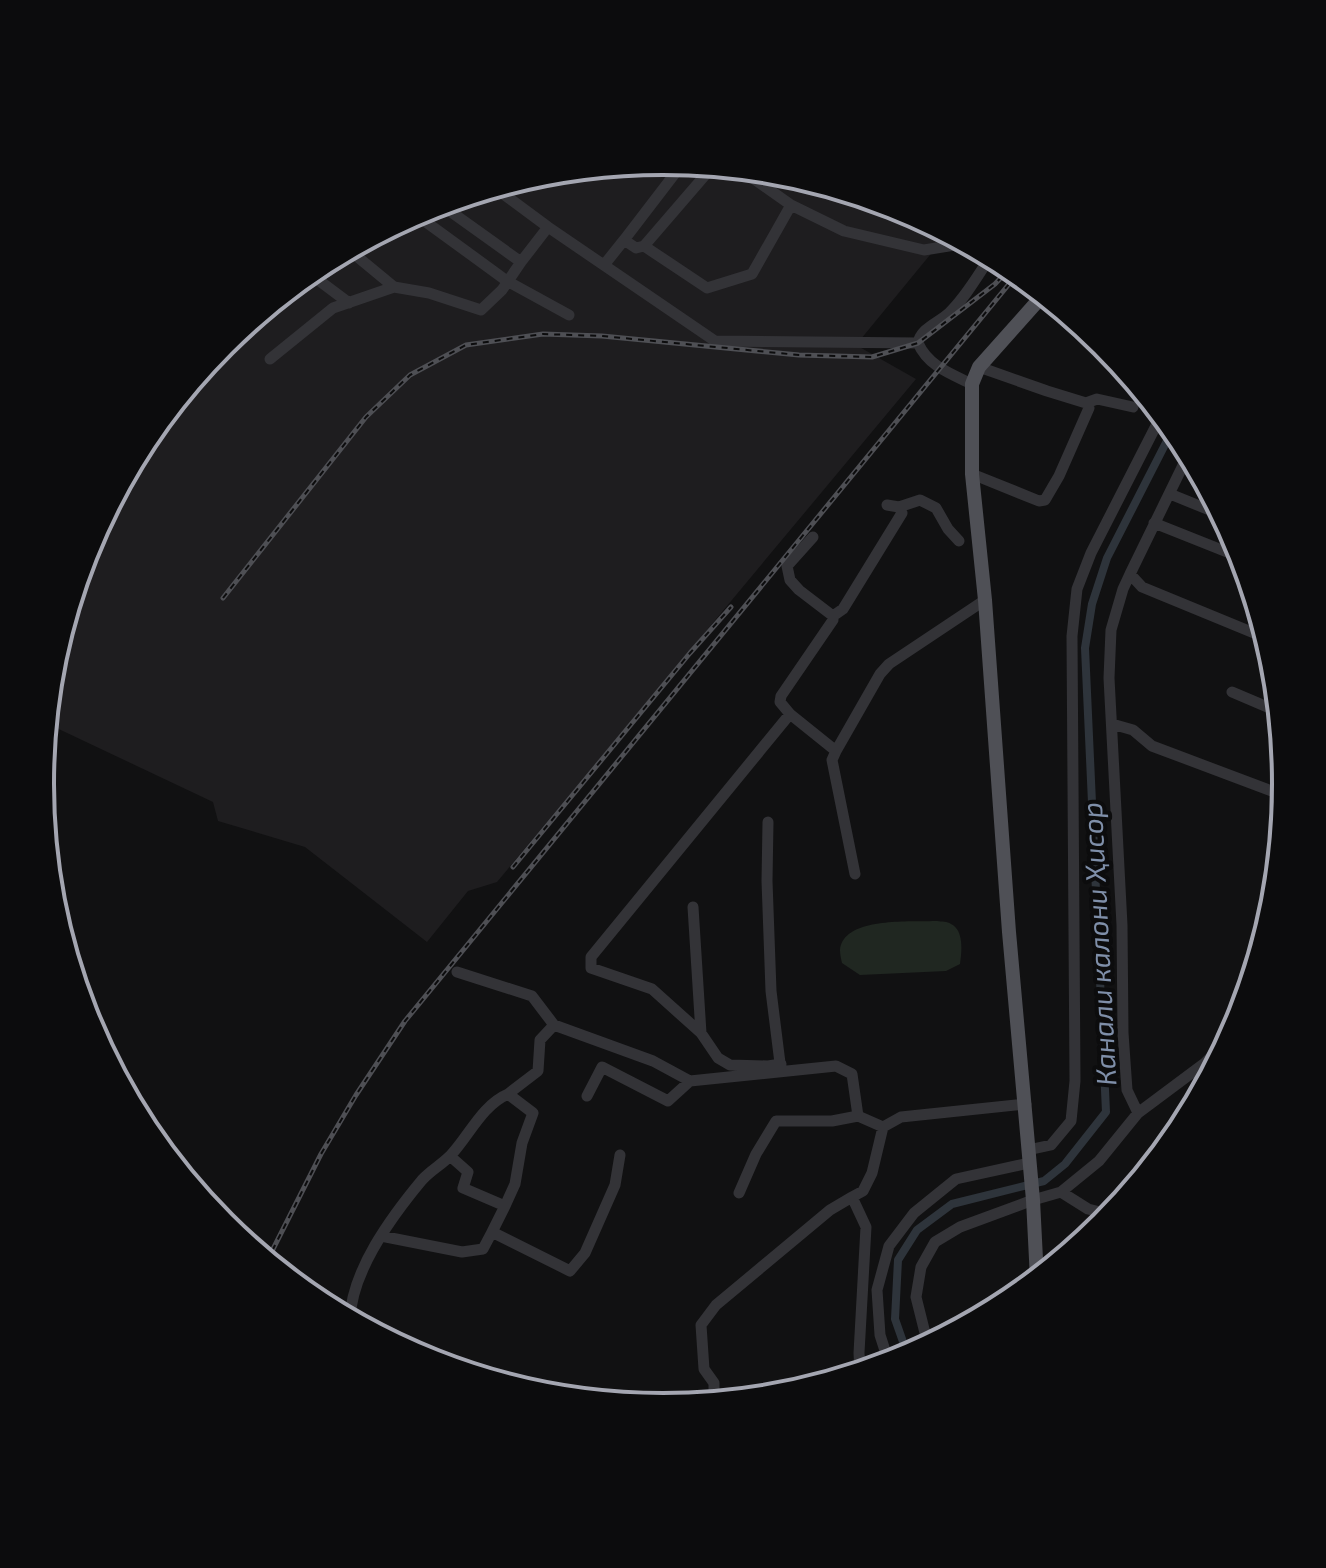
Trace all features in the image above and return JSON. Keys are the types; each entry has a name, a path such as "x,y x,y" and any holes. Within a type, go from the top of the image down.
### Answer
{"main road":[{"path":"1036,1265 1026,1104 972,474 972,384 979,367 1037,303"}],"street":[{"path":"604,265 674,175"},
{"path":"624,240 636,248 644,246 704,176"},
{"path":"760,183 791,205 844,231 924,250 947,246"},
{"path":"506,196 715,341 918,343"},
{"path":"644,246 707,288 752,274 791,205"},
{"path":"440,232 453,214 521,262"},
{"path":"427,223 507,281 569,315"},
{"path":"270,359 333,308 394,287 429,293 481,310 502,290 548,227"},
{"path":"358,257 394,287"},
{"path":"972,384 940,369 922,352 918,343 919,336 949,313 962,298 983,267"},
{"path":"320,281 349,303"},
{"path":"979,367 1086,403 1097,399 1133,407"},
{"path":"972,474 1039,501 1045,500 1089,408 1086,403"},
{"path":"885,1351 880,1335 877,1290 889,1246 914,1213 956,1179 1029,1156 1051,1145 1071,1121 1075,1081 1072,636 1077,589 1091,553 1156,427"},
{"path":"1138,1113 1127,1090 1123,1033 1122,925 1109,678 1111,630 1123,589 1182,468"},
{"path":"1170,494 1205,508"},
{"path":"836,751 790,714 780,702 781,696 833,616 843,609 902,513 893,506 920,500 936,508 959,541"},
{"path":"1154,523 1226,552"},
{"path":"813,537 787,566 790,580 833,616"},
{"path":"1130,574 1142,587 1252,632"},
{"path":"855,874 832,760 836,751 880,674 889,664 985,600"},
{"path":"1232,692 1267,707"},
{"path":"781,1068 730,1065 718,1058 701,1033 652,989 591,968 591,957 790,714"},
{"path":"1112,724 1133,730 1152,746 1272,791"},
{"path":"768,822 771,991 781,1068"},
{"path":"693,907 701,1033"},
{"path":"457,972 532,996 554,1025 653,1061 690,1081"},
{"path":"352,1308 359,1275 381,1236 424,1178 450,1156 496,1100 538,1071 540,1040 554,1025"},
{"path":"925,1333 916,1297 921,1267 935,1242 960,1227 1061,1192 1099,1161 1138,1113 1203,1065"},
{"path":"587,1096 602,1067 668,1101 690,1081 781,1068 836,1066 852,1074 858,1116"},
{"path":"381,1236 462,1252 483,1249 515,1184 522,1143 533,1113 508,1094"},
{"path":"714,1391 714,1383 704,1369 701,1325 716,1305 830,1210 863,1191 872,1173 883,1127 901,1117 1026,1104"},
{"path":"739,1193 756,1154 776,1121 832,1121 858,1116 883,1127"},
{"path":"492,1232 570,1271 585,1253 609,1199 615,1185 620,1155"},
{"path":"450,1156 468,1172 463,1188 505,1206"},
{"path":"1061,1192 1097,1211"},
{"path":"852,1197 866,1227 859,1361"}],"shaded area":[{"path":"623,176 703,176 782,187 859,207 940,242 856,345 916,379 497,882 468,891 427,942 305,847 218,821 213,802 57,728 59,705 86,588 100,551 136,479 180,413 205,382 261,326 292,301 394,238 467,207 544,187"},
{"path":"948,922 955,927 961,942 960,964 946,971 860,975 842,963 840,950 844,939 853,931 880,923"}],"waterway":[{"name":"Канали калони Ҳисор","path":"904,1343 895,1319 898,1260 917,1230 952,1204 1044,1181 1065,1164 1106,1112 1085,648 1092,604 1107,558 1166,442"}],"railway":[{"path":"223,598 366,417 410,375 466,345 543,334 602,336 799,355 872,357 918,343 1001,278"},
{"path":"272,1251 321,1154 405,1021 1009,284"},
{"path":"513,867 731,607"}]}
